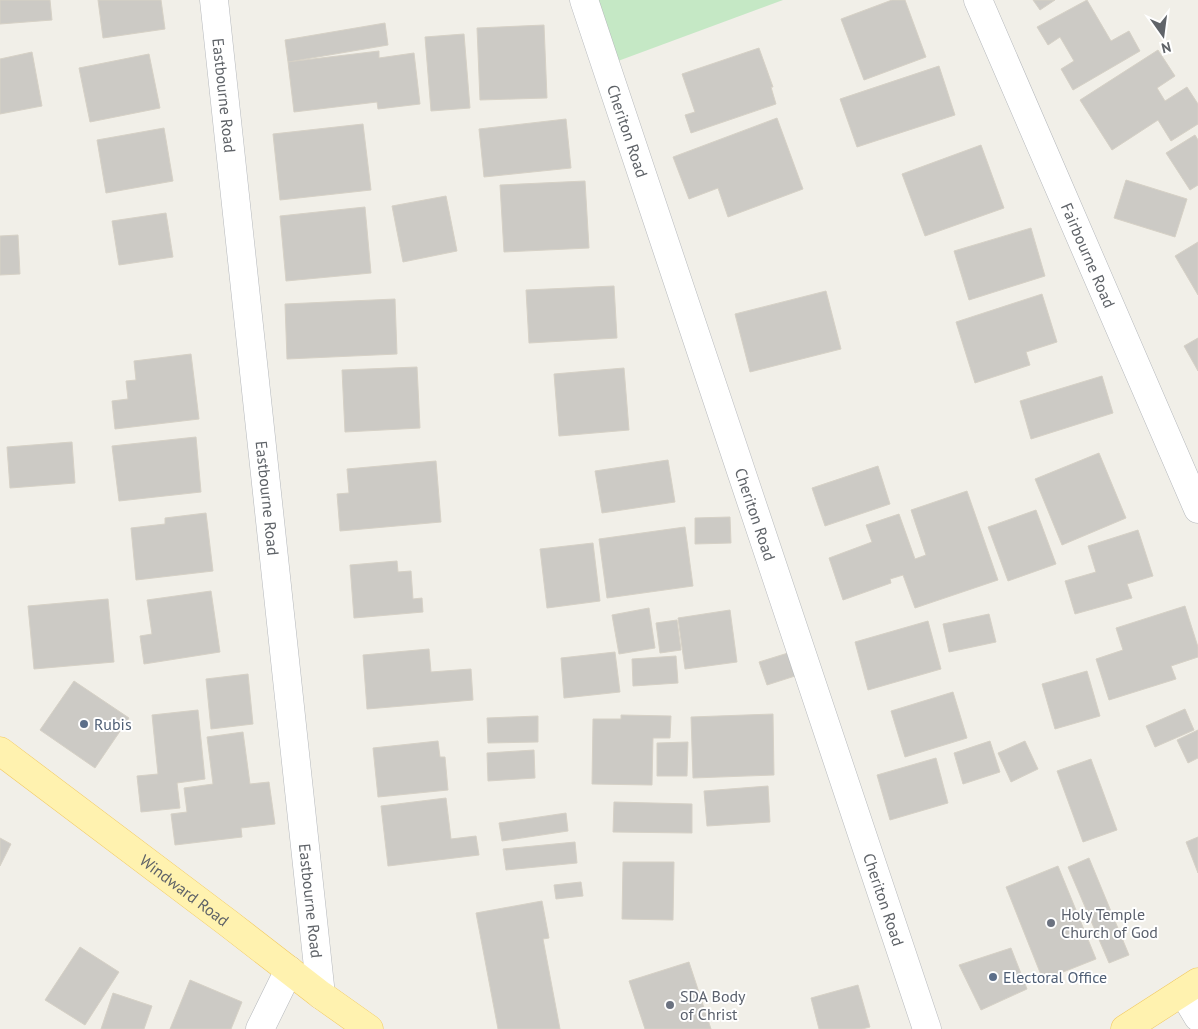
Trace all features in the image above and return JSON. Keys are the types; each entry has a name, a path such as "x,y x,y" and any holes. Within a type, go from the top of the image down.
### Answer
{"main road":[{"name":"Windward Road","path":"0,751 220,917 321,996 369,1029"},
{"path":"1125,1029 1190,987"}],"street":[{"name":"Eastbourne Road","path":"214,0 321,996"},
{"name":"Cheriton Road","path":"584,0 927,1029"},
{"name":"Fairbourne Road","path":"978,0 1198,509"},
{"path":"260,1029 289,970"},
{"path":"1190,987 1198,1017"}],"green space":[{"path":"597,0 783,0 618,61"}],"building":[{"path":"0,0 50,0 52,20 0,24"},
{"path":"98,0 161,0 165,29 103,38"},
{"path":"892,0 905,0 926,57 864,80 841,19"},
{"path":"1033,0 1055,0 1040,10"},
{"path":"1087,0 1111,41 1129,31 1140,51 1073,90 1061,69 1074,61 1060,37 1048,45 1037,27"},
{"path":"385,23 388,45 288,62 285,40"},
{"path":"544,25 547,98 480,100 477,28"},
{"path":"464,34 470,108 431,111 425,37"},
{"path":"759,48 773,87 771,87 776,104 691,133 685,115 695,112 682,74"},
{"path":"1158,50 1175,76 1157,88 1165,101 1187,87 1198,104 1198,124 1171,141 1158,120 1112,150 1080,100"},
{"path":"379,51 379,58 414,53 420,104 378,109 377,102 294,112 288,62"},
{"path":"32,52 42,106 0,114 0,59"},
{"path":"149,54 160,108 90,122 79,68"},
{"path":"939,66 955,115 857,147 840,99"},
{"path":"777,118 803,189 728,217 718,188 689,199 673,157"},
{"path":"566,119 571,168 484,177 479,129"},
{"path":"363,124 371,190 280,200 273,134"},
{"path":"164,128 173,181 106,193 97,140"},
{"path":"1195,135 1198,140 1198,185 1190,190 1166,153"},
{"path":"981,145 1004,208 925,236 902,174"},
{"path":"1126,180 1187,199 1175,237 1114,218"},
{"path":"585,181 589,248 504,252 500,185"},
{"path":"446,196 457,251 403,262 392,206"},
{"path":"365,207 371,273 286,281 280,216"},
{"path":"166,213 173,257 119,265 112,221"},
{"path":"1031,228 1045,276 969,300 954,251"},
{"path":"18,235 20,274 0,275 0,236"},
{"path":"1198,242 1198,295 1175,256"},
{"path":"614,286 617,338 529,343 526,290"},
{"path":"826,291 841,349 750,372 735,314"},
{"path":"1042,294 1057,342 1026,352 1030,365 975,383 956,322"},
{"path":"395,299 397,354 287,359 285,304"},
{"path":"1198,338 1198,371 1184,346"},
{"path":"191,354 199,419 115,429 112,401 128,399 126,381 136,380 134,361"},
{"path":"417,367 420,428 345,432 342,370"},
{"path":"624,368 629,430 559,436 554,374"},
{"path":"1102,376 1113,413 1031,439 1020,401"},
{"path":"196,437 201,492 119,501 112,446"},
{"path":"72,442 75,483 10,488 7,447"},
{"path":"1099,453 1126,518 1062,545 1035,479"},
{"path":"668,460 675,502 602,513 595,471"},
{"path":"436,461 441,522 340,531 337,494 349,493 347,469"},
{"path":"878,466 890,504 825,526 812,488"},
{"path":"967,491 998,580 915,608 903,575 890,579 891,583 843,600 829,558 872,542 866,525 899,514 915,559 926,555 911,510"},
{"path":"1036,510 1056,564 1008,581 988,527"},
{"path":"206,513 213,571 136,580 131,528 165,524 165,518"},
{"path":"730,517 731,543 695,544 695,518"},
{"path":"685,527 693,586 607,598 599,539"},
{"path":"1138,530 1153,576 1127,584 1132,598 1075,614 1065,581 1096,572 1088,546"},
{"path":"593,543 600,601 547,608 540,549"},
{"path":"397,561 398,572 411,571 413,599 422,598 423,612 354,618 350,565"},
{"path":"211,591 220,652 144,664 140,636 152,634 147,600"},
{"path":"108,599 114,662 34,669 28,606"},
{"path":"1185,606 1198,647 1198,657 1171,666 1176,679 1109,700 1096,659 1123,650 1116,628"},
{"path":"649,608 655,648 619,654 612,615"},
{"path":"730,610 737,662 685,669 678,618"},
{"path":"989,614 996,642 949,652 943,624"},
{"path":"677,620 681,650 660,653 656,623"},
{"path":"928,621 941,669 868,690 855,642"},
{"path":"429,649 431,672 471,669 473,700 367,709 363,655"},
{"path":"615,652 620,692 564,698 561,658"},
{"path":"788,653 795,676 767,685 759,662"},
{"path":"676,656 678,683 633,686 632,659"},
{"path":"1087,671 1100,716 1055,729 1042,684"},
{"path":"248,674 253,724 211,729 206,679"},
{"name":"Rubis","path":"74,681 129,718 95,768 40,730"},
{"path":"953,692 967,738 905,757 891,711"},
{"path":"1185,709 1194,730 1155,747 1146,726"},
{"path":"198,710 205,779 177,783 180,808 141,812 137,776 158,774 152,715"},
{"path":"773,714 774,775 693,778 691,717"},
{"path":"621,715 671,716 670,738 653,738 652,785 592,784 593,719 621,719"},
{"path":"538,716 538,742 488,743 487,718"},
{"path":"1198,730 1198,758 1188,763 1177,740"},
{"path":"243,732 250,784 269,782 275,824 241,828 242,837 175,845 171,814 187,812 184,788 213,784 207,737"},
{"path":"438,741 440,757 445,757 448,790 378,797 373,748"},
{"path":"990,741 1000,772 963,784 954,753"},
{"path":"1025,741 1038,769 1011,782 998,753"},
{"path":"688,742 687,776 657,776 657,743"},
{"path":"534,750 535,778 488,781 487,753"},
{"path":"936,758 948,803 890,820 877,775"},
{"path":"1091,759 1117,830 1083,842 1057,771"},
{"path":"768,786 770,822 707,826 704,791"},
{"path":"446,798 451,839 476,836 479,855 388,866 381,806"},
{"path":"614,802 692,804 692,833 613,832"},
{"path":"566,813 568,831 502,841 499,823"},
{"path":"1198,837 1198,873 1186,842"},
{"path":"0,838 11,844 0,866"},
{"path":"575,842 577,863 506,870 503,849"},
{"path":"1089,858 1129,955 1109,963 1068,867"},
{"path":"623,862 674,862 673,920 622,919"},
{"name":"Holy Temple Church of God","path":"1058,866 1096,959 1043,980 1006,887"},
{"path":"581,882 583,896 556,899 554,885"},
{"path":"542,901 549,938 543,939 560,1029 498,1029 476,913"},
{"path":"80,947 119,972 85,1025 45,1000"},
{"name":"Electoral Office","path":"1011,948 1027,989 981,1010 959,965"},
{"name":"SDA Body of Christ","path":"689,962 711,1029 645,1029 629,981"},
{"path":"190,980 242,1002 231,1029 170,1029"},
{"path":"858,985 870,1027 862,1029 819,1029 811,998"},
{"path":"113,993 152,1006 144,1029 101,1029"}],"place":[{"name":"Rubis","path":"84,724"},
{"name":"Holy Temple Church of God","path":"1051,923"},
{"name":"Electoral Office","path":"993,977"},
{"name":"SDA Body of Christ","path":"670,1005"}]}
